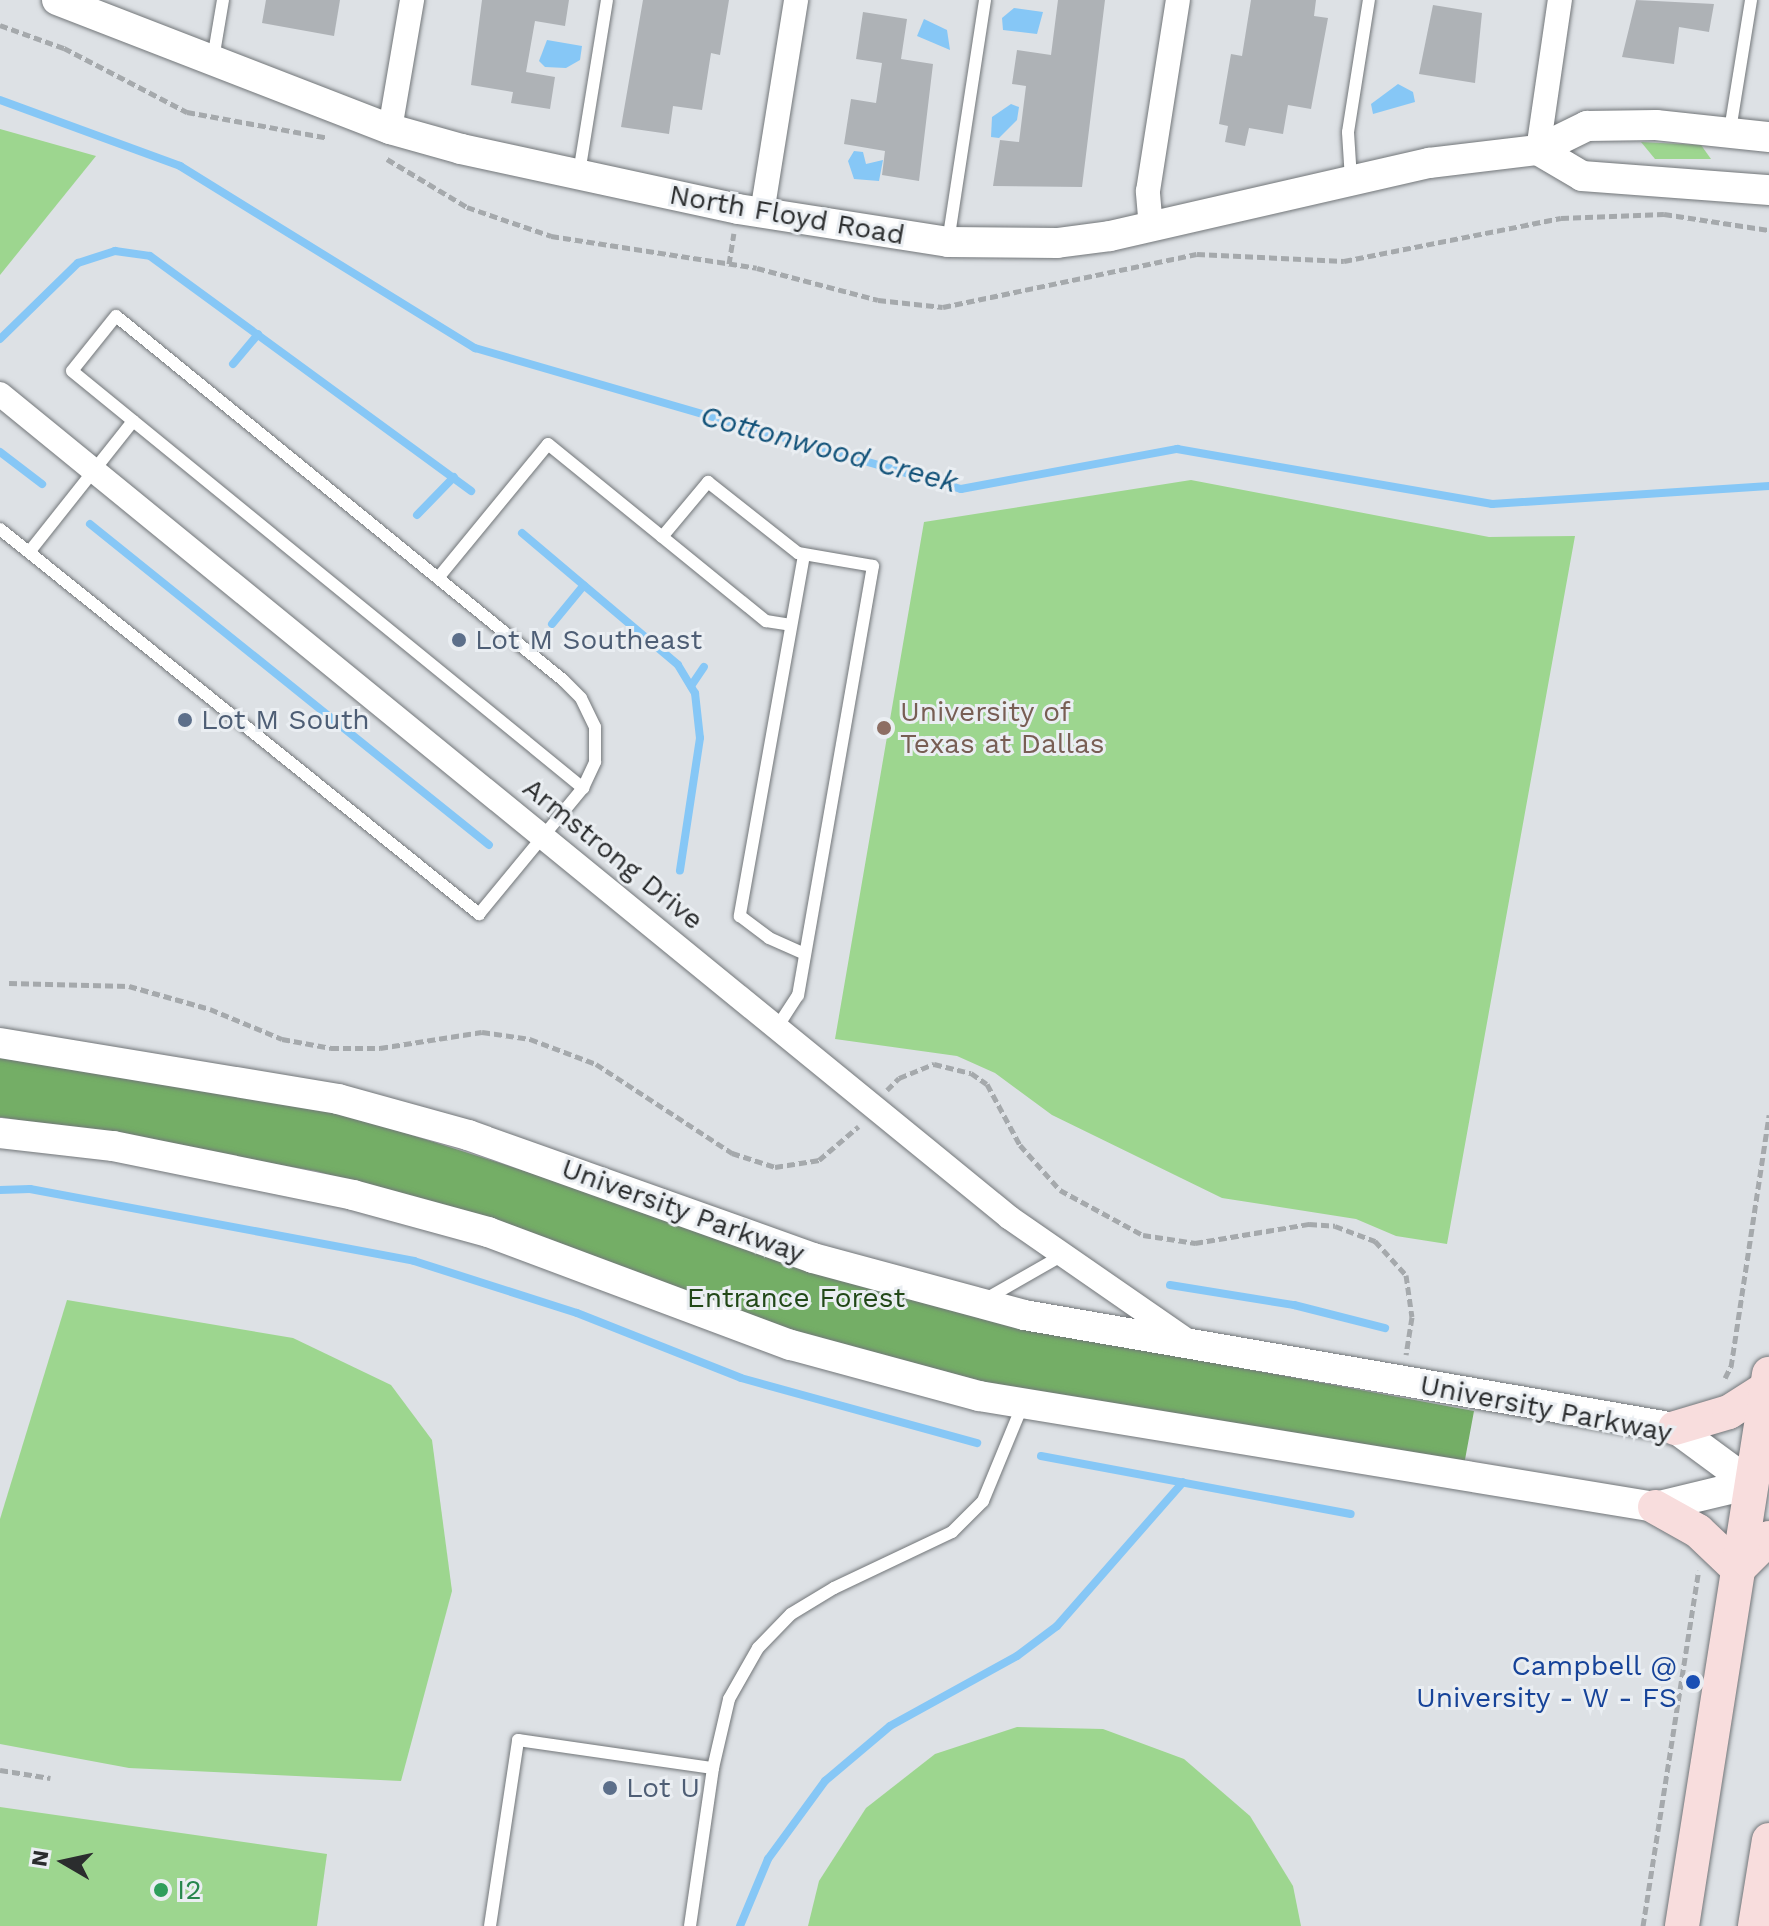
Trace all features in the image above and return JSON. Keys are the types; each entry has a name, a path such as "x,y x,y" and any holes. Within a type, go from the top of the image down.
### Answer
{"main road":[{"path":"1675,1428 1729,1412 1768,1385"},
{"path":"1682,1926 1738,1569 1763,1489 1768,1385"},
{"path":"1655,1507 1698,1531 1738,1569"},
{"path":"1738,1569 1769,1538"},
{"path":"1755,1926 1769,1840"}],"street":[{"name":"North Floyd Road","path":"57,0 390,129 578,177 762,213 948,242 1057,243 1151,228 1351,179 1538,150 1587,126 1730,130 1769,137"},
{"path":"390,129 412,0"},
{"path":"762,213 796,0"},
{"path":"1151,228 1148,191 1178,0"},
{"path":"1560,0 1538,150 1582,176 1769,190"},
{"name":"Armstrong Drive","path":"0,394 1061,1256 1198,1348"},
{"name":"University Parkway","path":"0,1043 338,1099 468,1135 813,1258 979,1304 1198,1348 1675,1428 1763,1489"},
{"path":"0,1133 113,1146 353,1195 488,1232 824,1356 1023,1403 1655,1507 1763,1489"}],"lane":[{"path":"213,62 223,0"},
{"path":"578,177 607,0"},
{"path":"948,242 985,0"},
{"path":"1351,179 1348,132 1369,0"},
{"path":"1730,130 1751,0"},
{"path":"0,529 479,914 583,788 595,762 595,727 581,698 116,316 72,371 583,788"},
{"path":"30,551 133,421"},
{"path":"438,578 548,444 766,621 791,625"},
{"path":"662,537 708,482 804,555 873,566 798,995 777,1027"},
{"path":"804,555 740,916 769,938 805,954"},
{"path":"979,1304 1061,1256"},
{"path":"690,1926 713,1768 729,1699 758,1648 791,1614 823,1594 952,1532 983,1501 1023,1403"},
{"path":"490,1926 518,1740 713,1768"}],"path":[{"path":"729,264 734,231"},
{"path":"9,983 68,980 144,989 282,1039 331,1048 380,1048 482,1032 530,1039 596,1064 732,1153 775,1167 819,1160 865,1119"},
{"path":"884,1094 899,1078 934,1064 971,1073 987,1084 1020,1145 1060,1190 1143,1235 1195,1243 1309,1224 1335,1226 1375,1241 1406,1275 1412,1317 1405,1360 1420,1362"},
{"path":"1731,1378 1769,1115"},
{"path":"1717,1390 1731,1366"},
{"path":"1643,1926 1702,1560"},
{"path":"0,1770 50,1778"}],"green space":[{"path":"0,129 96,156 0,275"},
{"path":"1641,142 1701,145 1711,159 1655,159"},
{"path":"1191,480 1489,537 1575,536 1447,1244 1396,1236 1356,1219 1222,1198 1052,1115 995,1073 957,1056 835,1039 924,522"},
{"name":"Entrance Forest","path":"0,1058 339,1112 1009,1325 1474,1411 1464,1465 992,1384 778,1327 477,1217 316,1171 0,1117"},
{"path":"67,1300 293,1338 391,1385 432,1440 452,1591 401,1781 129,1768 0,1744 0,1519"},
{"path":"1017,1727 1103,1729 1184,1759 1250,1816 1293,1886 1301,1926 808,1926 819,1881 866,1808 935,1754"},
{"name":"I2","path":"0,1807 327,1854 317,1926 0,1926"}],"water":[{"path":"1014,8 1043,12 1037,34 1003,30 1002,18"},
{"path":"924,19 947,30 950,50 917,36"},
{"path":"547,40 582,46 580,60 566,68 545,67 539,61"},
{"path":"1398,84 1413,92 1415,102 1373,114 1371,104"},
{"path":"1011,104 1019,107 1017,120 999,138 991,137 992,117"},
{"path":"854,151 863,152 866,164 883,160 879,181 854,179 848,161"}],"building":[{"path":"266,0 340,0 334,36 262,23"},
{"path":"482,0 569,0 565,26 535,21 526,72 555,77 550,109 511,103 513,92 471,85"},
{"path":"643,0 729,0 720,55 711,53 702,110 673,106 669,134 621,127"},
{"path":"1058,0 1105,0 1082,187 993,186 1000,140 1019,142 1026,86 1012,84 1017,50 1051,55"},
{"path":"1251,0 1316,0 1314,16 1328,18 1311,109 1288,105 1283,134 1249,128 1245,146 1225,142 1228,126 1219,124 1231,54 1242,56"},
{"path":"1636,0 1714,4 1709,32 1679,27 1674,64 1622,57"},
{"path":"1433,5 1482,13 1475,83 1419,74"},
{"path":"863,12 907,19 901,59 933,64 919,181 882,175 885,151 844,144 851,99 876,103 882,63 856,59"}],"waterway":[{"name":"Cottonwood Creek","path":"0,100 180,166 475,348 961,489 1177,449 1492,504 1769,486"},
{"path":"0,339 78,263 115,251 150,256 471,491"},
{"path":"233,364 258,334"},
{"path":"0,452 42,484"},
{"path":"417,515 454,477"},
{"path":"90,524 489,845"},
{"path":"522,533 678,665 695,693 700,738 680,871"},
{"path":"552,624 584,585"},
{"path":"691,686 704,667"},
{"path":"0,1190 30,1189 414,1261 577,1313 741,1378 977,1443"},
{"path":"1170,1285 1294,1305 1385,1328"},
{"path":"1041,1456 1351,1514"},
{"path":"740,1926 768,1859 825,1781 890,1726 1017,1656 1057,1626 1183,1482"}],"place":[{"name":"Lot M Southeast","path":"459,640"},
{"name":"Lot M South","path":"185,720"},
{"name":"University of Texas at Dallas","path":"884,728"},
{"name":"Campbell @ University - W - FS","path":"1693,1682"},
{"name":"Lot U","path":"610,1788"},
{"name":"I2","path":"161,1890"}]}
